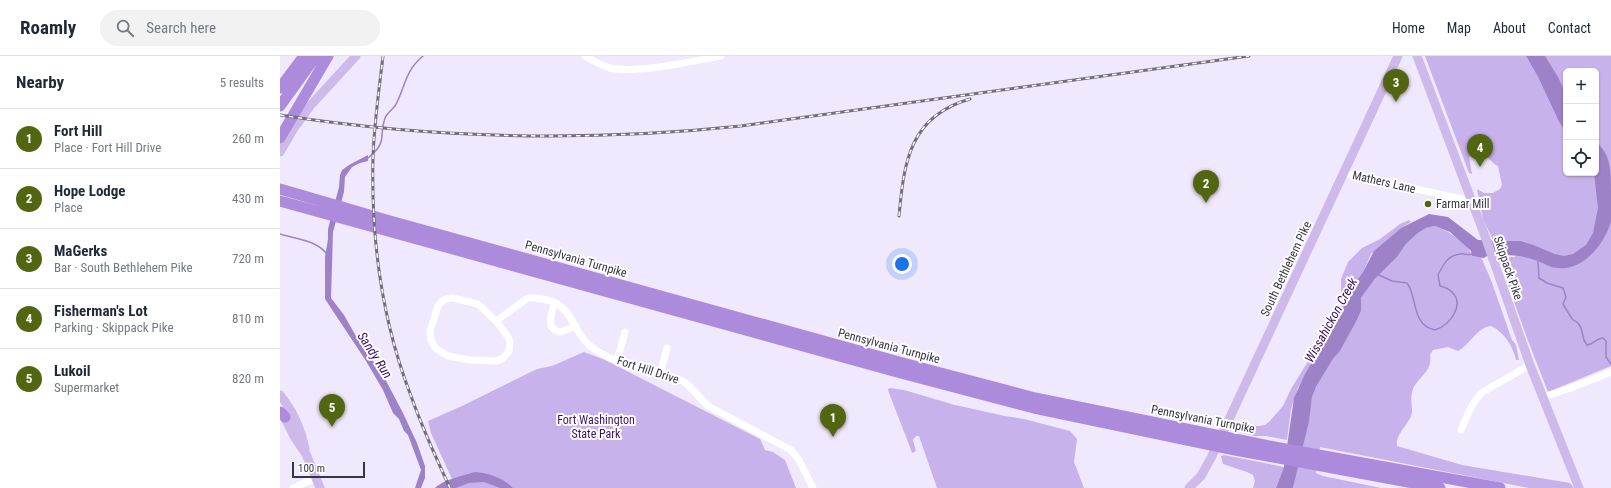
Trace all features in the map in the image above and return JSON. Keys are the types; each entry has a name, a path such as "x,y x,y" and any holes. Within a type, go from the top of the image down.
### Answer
{"highway":[{"path":"280,88 304,56"},
{"path":"280,106 316,56"},
{"path":"280,123 328,56"},
{"path":"280,138 328,56"},
{"name":"Pennsylvania Turnpike","path":"280,189 357,217"},
{"name":"Pennsylvania Turnpike","path":"280,201 357,217 981,384 1197,437 1326,462 1440,488"},
{"name":"Pennsylvania Turnpike","path":"1326,462 1500,488"}],"main road":[{"path":"280,152 294,128 310,106 356,56"},
{"name":"South Bethlehem Pike","path":"1189,488 1201,476 1211,458 1398,56"},
{"name":"Skippack Pike","path":"1415,57 1486,239 1530,365 1579,488"},
{"path":"280,395 291,411 299,428 306,454 320,488"},
{"path":"282,413 295,438 306,454"}],"street":[{"path":"585,56 612,68 626,69 642,69 721,56"},
{"name":"Mathers Lane","path":"1343,173 1471,201"},
{"name":"Fort Hill Drive","path":"496,321 528,298 535,297 555,303 567,311 588,344 617,361 635,368 683,381 708,406 791,450 799,460 813,488"},
{"path":"456,298 478,304 496,321 508,337 510,344 508,353 504,358 497,361 470,360 448,356 435,348 430,336 438,306 446,299 456,298"},
{"path":"555,303 550,316 551,325 554,329 561,332 576,326"},
{"path":"617,361 625,332"},
{"path":"660,374 667,348"},
{"path":"1461,430 1471,407 1481,393 1530,365"},
{"path":"1543,397 1571,388 1611,372"},
{"path":"293,488 316,478"}],"green space":[{"path":"1425,56 1526,56 1563,128 1563,176 1599,176 1599,68 1563,68 1563,120 1531,56 1611,56 1611,366 1548,392 1498,257 1515,257 1516,255 1524,257 1555,254 1521,241 1493,240 1483,219 1477,189 1484,193 1493,193 1500,189 1502,185 1498,166 1480,152 1469,157 1472,174 1469,173"},
{"path":"1409,220 1411,222 1401,228 1371,254 1336,322 1298,388 1291,409 1287,440 1266,436 1255,436 1235,431 1236,426 1239,423 1258,426 1265,425 1283,406 1291,389 1334,319 1341,304 1341,279 1348,262 1362,248 1380,239 1400,224"},
{"path":"1435,226 1445,230 1462,242 1472,256 1481,257 1491,280 1512,340 1516,345 1519,360 1516,360 1513,350 1504,336 1491,326 1486,327 1477,333 1463,348 1458,351 1448,347 1433,350 1430,355 1428,369 1413,389 1411,397 1412,414 1399,434 1397,446 1462,465 1570,483 1574,488 1529,488 1320,447 1316,473 1323,476 1381,488 1293,488 1312,397 1316,387 1333,359 1340,351 1357,320 1361,311 1361,298 1374,280 1397,257 1406,244 1426,228"},
{"name":"Fort Washington State Park","path":"584,352 605,360 760,439 765,450 773,452 785,460 796,488 456,488 431,433 428,421 537,369 552,366"},
{"path":"888,389 904,390 955,405 1024,419 1070,431 1077,439 1074,462 1084,488 937,488 919,436 916,436 913,440 916,451 912,453 889,393"},
{"path":"1224,455 1284,467 1276,488 1253,488 1255,481 1253,475 1223,464 1221,456"}],"shaded area":[{"path":"1526,56 1545,56 1558,77 1563,88 1563,128 1559,122 1538,77"},
{"path":"1599,145 1605,152 1609,164 1611,177 1611,221 1604,238 1598,247 1584,261 1576,265 1567,268 1555,268 1532,259 1519,256 1494,255 1484,258 1472,256 1471,251 1450,232 1435,226 1426,228 1418,233 1406,244 1397,257 1374,280 1361,298 1361,311 1357,320 1340,351 1333,359 1316,387 1312,397 1309,421 1293,488 1276,488 1284,467 1294,398 1305,374 1336,322 1355,283 1363,272 1374,251 1401,228 1429,214 1448,217 1478,240 1521,241 1564,256 1573,254 1586,245 1593,233 1598,208 1594,176 1599,176"},
{"path":"368,155 368,161 352,167 345,177 344,192 333,232 331,298 344,315 357,338 383,375 403,413 417,443 425,466 425,478 421,488 415,488 421,470 408,435 404,431 399,419 393,413 383,390 366,361 325,299 325,257 328,229 339,187 340,175 342,170 349,165"},
{"path":"475,472 496,477 505,481 513,488 500,488 484,482 469,483 456,488 435,488 448,480"}],"waterway":[{"name":"Sandy Run","path":"368,158 379,147 382,139 385,118 399,99 412,68 423,56"},
{"path":"280,234 312,243 327,254"},
{"path":"1377,274 1392,281 1407,283 1413,296 1418,317 1427,327 1435,330 1446,324 1454,314 1457,303 1456,297 1452,292 1440,286 1438,275 1444,264 1452,256 1472,254"},
{"path":"1538,261 1539,278 1547,283 1563,288 1566,297 1563,304 1572,319 1578,323 1581,328 1587,345 1601,338 1606,341 1606,357 1611,364"}],"railway":[{"path":"383,56 373,158 374,219 380,279 401,368 424,431 450,488"},
{"path":"280,115 395,129 510,136 568,136 683,131 741,126 1249,56"},
{"path":"899,216 908,159 914,143 922,129 934,117 950,107 970,99"}],"place":[{"name":"MaGerks","path":"1396,102"},
{"name":"Fisherman's Lot","path":"1480,167"},
{"name":"Hope Lodge","path":"1206,203"},
{"name":"Farmar Mill","path":"1428,204"},
{"name":"Lukoil","path":"332,427"},
{"name":"Fort Hill","path":"833,437"}],"water label":[{"name":"Wissahickon Creek","path":"1331,320"}]}
